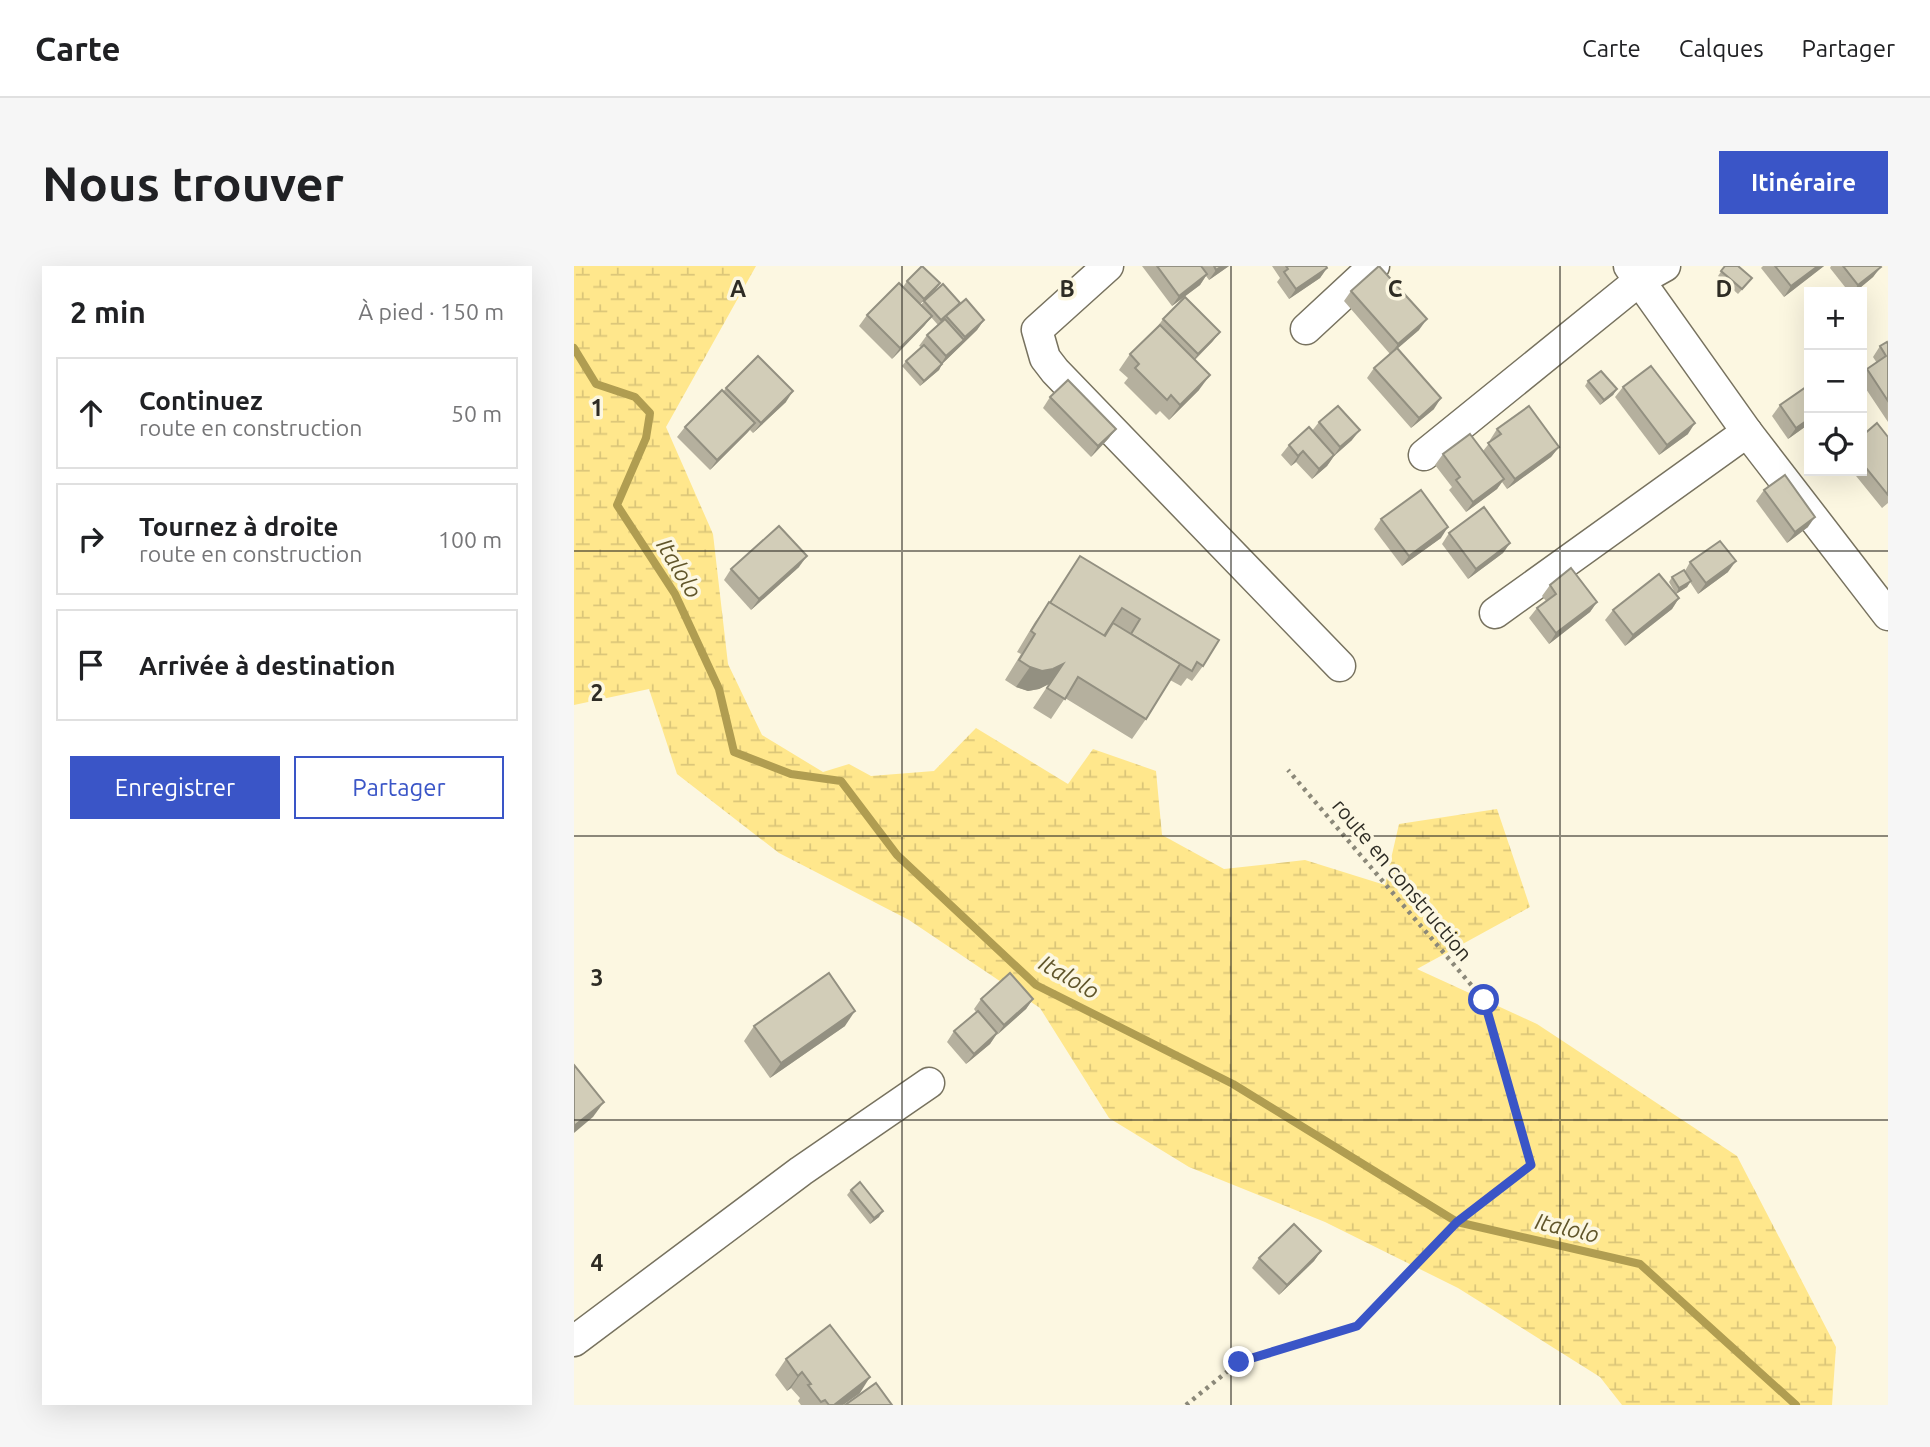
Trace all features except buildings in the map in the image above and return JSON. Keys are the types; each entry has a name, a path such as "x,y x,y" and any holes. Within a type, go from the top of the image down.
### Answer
{"street":[{"path":"1108,266 1037,330 1045,358 1340,666"},
{"path":"1306,329 1374,266"},
{"path":"1424,455 1645,271 1747,432 1888,615"},
{"path":"1495,613 1747,432"},
{"path":"574,1341 801,1171 929,1083"}],"path":[{"name":"route en construction","path":"1186,1405 1239,1362 1357,1326 1457,1222 1531,1165 1484,1000 1288,770"}],"green space":[{"path":"574,266 756,266 666,427 713,534 728,664 762,735 823,772 849,764 871,776 934,771 976,728 1068,784 1093,749 1156,771 1162,835 1224,869 1305,860 1385,885 1399,824 1497,809 1530,907 1417,969 1537,1024 1737,1156 1836,1347 1832,1405 1622,1405 1600,1377 1458,1288 1325,1222 1189,1167 1109,1118 1040,1008 909,920 779,853 677,774 649,689 574,705"}],"waterway":[{"name":"Italolo","path":"574,348 596,384 635,397 650,413 646,438 617,505 675,594 719,689 734,752 791,774 841,781 897,855 1036,985 1233,1084 1457,1222 1640,1264 1796,1405"}],"route":[{"path":"1239,1362 1357,1326 1457,1222 1531,1165 1484,1000"}]}
